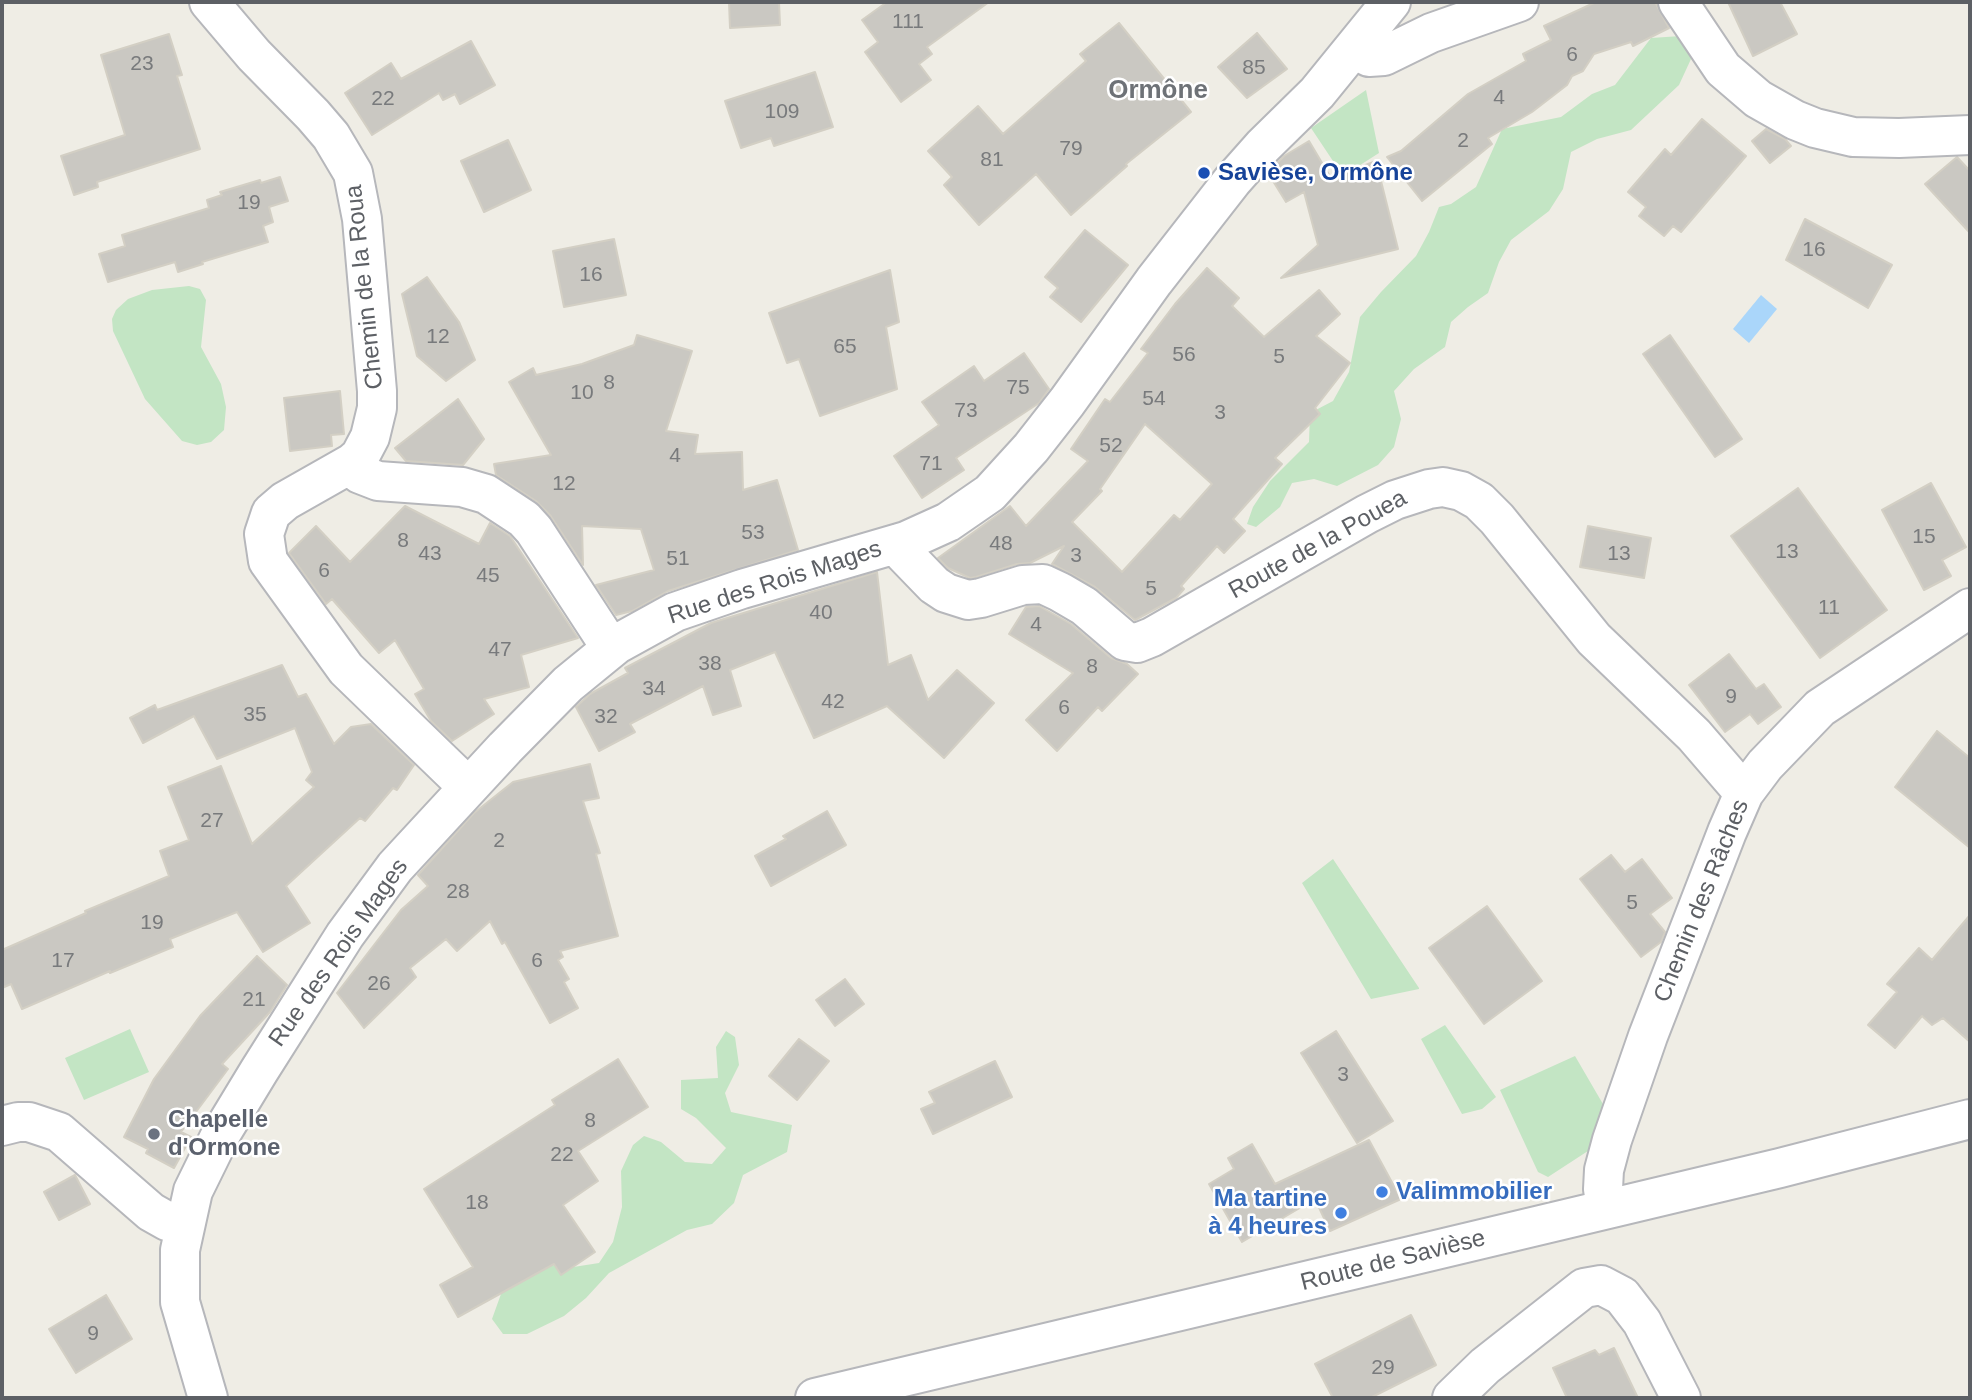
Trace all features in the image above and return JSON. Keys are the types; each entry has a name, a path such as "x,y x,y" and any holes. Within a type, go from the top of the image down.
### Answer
{"street":[{"name":"Chemin de la Roua","path":"209,2 254,55 331,136 353,173 363,232 377,400 370,437 359,456 349,465 285,500 271,513 264,534 268,561 346,669 468,787"},
{"name":"Rue des Rois Mages","path":"208,1398 180,1302 180,1250 193,1191 222,1132 345,935 395,867 568,684 611,648 675,612 742,589 899,543 962,513 990,493 1067,402 1154,281 1232,181 1317,93 1391,2"},
{"path":"1355,48 1369,57 1384,56 1431,33 1519,2"},
{"path":"1678,2 1723,69 1758,99 1784,116 1815,128 1853,137 1970,135"},
{"path":"349,465 360,474 378,481 462,487 486,494 524,519 534,530 611,648"},
{"name":"Route de la Pouea","path":"899,543 904,554 934,585 946,593 968,600 1023,585 1043,584 1084,606 1125,641 1137,643 1395,500 1429,489 1461,491 1479,501 1497,519 1594,639 1694,735 1744,793"},
{"name":"Chemin des Râches","path":"1606,1209 1604,1170 1612,1140 1648,1036 1735,810 1744,793 1765,765 1820,708 1970,608"},
{"name":"Route de Savièse","path":"815,1398 1892,1141 1970,1119"},
{"path":"2,1126 29,1122 50,1127 151,1212 184,1226"},
{"path":"1452,1398 1485,1366 1584,1288 1601,1285 1622,1296 1642,1322 1681,1398"},
{"path":"180,1302 189,1398"}],"green space":[{"path":"1681,36 1691,59 1679,85 1631,130 1597,139 1571,152 1563,189 1549,211 1511,240 1499,262 1488,293 1451,322 1445,347 1414,369 1394,391 1401,419 1394,447 1378,465 1337,486 1314,479 1292,483 1280,507 1256,527 1247,524 1253,507 1270,481 1309,442 1310,413 1333,401 1349,372 1360,317 1416,256 1439,207 1451,204 1476,187 1502,129 1561,117 1592,94 1615,85 1651,38"},
{"path":"1366,90 1379,153 1343,176 1311,128"},
{"path":"189,286 200,289 206,300 201,347 221,384 226,407 224,430 211,442 197,445 182,441 145,399 113,331 112,319 116,310 128,299 152,290"},
{"path":"1333,859 1419,989 1371,999 1302,883"},
{"path":"1445,1025 1496,1097 1482,1109 1462,1114 1421,1039"},
{"path":"130,1029 149,1072 84,1100 65,1058"},
{"path":"726,1031 735,1037 739,1065 725,1093 731,1112 792,1125 787,1152 743,1175 734,1203 712,1224 687,1230 609,1273 586,1298 564,1316 527,1334 503,1334 492,1319 501,1294 514,1281 543,1263 567,1268 599,1263 613,1242 622,1207 621,1171 633,1145 644,1136 661,1142 685,1162 712,1164 726,1148 696,1118 681,1109 681,1080 718,1078 716,1047"},
{"path":"1575,1056 1607,1111 1591,1149 1548,1177 1538,1172 1500,1090"}],"water":[{"path":"1761,295 1777,309 1749,343 1733,329"}],"building":[{"path":"729,2 779,2 780,25 730,28"},
{"path":"887,2 989,2 927,47 932,54 919,64 931,80 901,102 865,52 878,42 862,20"},
{"path":"1596,2 1655,2 1669,28 1633,46 1631,42 1594,54 1583,71 1572,76 1567,85 1532,112 1488,138 1492,144 1422,201 1387,157 1401,151 1468,94 1526,61 1523,54 1551,40 1544,26"},
{"path":"1728,2 1780,2 1797,34 1753,56"},
{"path":"1119,23 1191,112 1126,164 1127,166 1071,215 1036,174 979,225 944,185 952,177 928,151 978,106 1003,134 1086,61 1080,54"},
{"path":"1257,33 1287,69 1247,98 1218,67"},
{"path":"169,34 182,75 177,76 200,149 97,182 98,187 74,195 61,156 125,135 101,55"},
{"path":"471,41 495,85 460,104 455,94 443,100 439,93 372,135 345,93 391,63 401,79"},
{"path":"815,72 833,127 774,146 771,138 741,148 725,101"},
{"path":"1702,119 1746,156 1681,232 1673,226 1664,236 1639,216 1646,207 1628,192 1665,149 1671,155"},
{"path":"1766,129 1785,139 1791,146 1770,163 1752,141"},
{"path":"508,140 531,190 484,212 461,161"},
{"path":"1309,141 1331,178 1376,161 1398,249 1281,278 1318,245 1304,192 1286,202 1268,173 1284,156"},
{"path":"1957,157 1970,171 1970,233 1925,184"},
{"path":"280,177 288,201 269,207 273,222 263,226 268,242 178,272 175,262 108,282 99,254 125,246 122,235 209,208 207,200 222,195 220,192"},
{"path":"1805,219 1892,265 1868,308 1786,260"},
{"path":"1085,230 1128,265 1081,322 1050,297 1058,288 1045,277"},
{"path":"614,239 626,295 564,307 553,251"},
{"path":"1207,268 1239,298 1232,306 1264,337 1319,290 1340,314 1316,336 1350,363 1315,408 1320,414 1275,458 1282,464 1233,519 1245,531 1224,553 1217,546 1181,586 1184,589 1176,598 1135,620 1095,587 1052,564 1064,546 1030,563 1017,564 976,577 970,578 948,568 938,558 1010,506 1026,526 1088,461 1071,449 1105,399 1110,402 1148,353 1141,349","holes":["1145,424 1212,484 1180,520 1174,515 1122,572 1072,522 1102,491 1100,489"]},
{"path":"890,270 899,322 886,327 897,389 820,416 799,359 787,363 769,313"},
{"path":"427,277 459,322 475,360 446,381 417,356 402,294"},
{"path":"637,335 692,351 666,431 698,435 695,454 742,452 743,490 777,480 798,550 668,591 632,611 616,615 596,585 654,570 641,529 582,526 583,565 550,515 536,501 496,475 494,464 551,455 509,382 533,368 536,375 582,364 634,345"},
{"path":"1670,335 1742,439 1715,457 1643,354"},
{"path":"1024,353 1049,389 1039,403 956,458 964,470 922,498 894,456 939,425 922,402 974,366 984,381"},
{"path":"340,391 344,434 331,435 332,446 290,451 284,398"},
{"path":"458,399 484,439 463,465 406,461 395,448"},
{"path":"1931,483 1966,547 1942,560 1951,576 1924,590 1882,510"},
{"path":"1798,488 1887,610 1820,658 1731,536"},
{"path":"405,506 479,544 490,523 510,536 578,638 521,655 529,687 484,699 494,714 452,741 431,721 415,694 424,689 395,640 379,653 332,599 326,604 289,553 316,526 350,562"},
{"path":"1588,526 1651,538 1644,578 1580,567"},
{"path":"877,572 888,665 911,655 928,700 957,670 994,703 944,758 887,706 814,738 775,652 730,670 741,706 713,715 703,686 630,724 635,732 599,751 576,707 590,694 628,673 625,668 711,623"},
{"path":"1039,606 1071,624 1111,658 1127,664 1138,674 1102,711 1098,707 1057,751 1026,720 1073,673 1009,634 1026,607"},
{"path":"1729,654 1756,689 1764,684 1781,707 1758,724 1750,714 1725,732 1689,685"},
{"path":"282,665 298,697 306,694 334,744 351,727 371,724 414,765 397,790 393,788 365,821 360,818 286,886 310,923 263,952 237,912 170,939 173,947 22,1009 11,984 2,988 2,950 169,876 160,851 189,840 168,787 221,766 252,844 314,787 306,780 312,772 295,728 217,759 194,716 143,743 130,718 155,705 157,710"},
{"path":"1937,731 1970,758 1970,848 1895,787"},
{"path":"590,764 599,798 583,801 600,853 596,854 618,936 560,951 563,957 558,960 569,979 564,982 578,1008 550,1023 505,942 502,944 490,921 457,951 446,939 410,968 416,977 364,1028 337,993 401,910 428,886 418,875 474,813 513,782"},
{"path":"827,811 846,845 771,886 755,856 786,839 783,836"},
{"path":"1611,855 1625,872 1642,859 1672,898 1650,914 1665,932 1661,942 1641,957 1580,879"},
{"path":"1487,906 1542,981 1484,1024 1429,948"},
{"path":"1970,915 1970,1042 1943,1018 1932,1025 1922,1016 1895,1048 1868,1025 1897,992 1887,984 1919,948 1932,960"},
{"path":"257,956 287,985 270,1012 222,1064 228,1069 181,1132 191,1137 174,1168 146,1153 148,1149 124,1137 154,1079 200,1016"},
{"path":"845,979 864,1004 835,1026 816,1000"},
{"path":"1336,1031 1393,1121 1357,1143 1301,1053"},
{"path":"799,1039 829,1061 797,1100 769,1076"},
{"path":"618,1059 648,1107 578,1151 598,1181 563,1205 595,1252 561,1275 554,1264 458,1317 440,1285 473,1267 424,1189 555,1105 552,1100"},
{"path":"995,1061 1012,1097 933,1134 921,1109 935,1103 929,1092"},
{"path":"1369,1140 1401,1199 1330,1231 1315,1199 1242,1242 1209,1184 1234,1169 1228,1158 1252,1144 1275,1184"},
{"path":"75,1175 90,1204 59,1220 44,1192"},
{"path":"106,1295 132,1339 76,1373 49,1329"},
{"path":"1411,1315 1436,1365 1370,1398 1333,1398 1315,1364"},
{"path":"1614,1348 1638,1398 1567,1398 1553,1368 1595,1350 1599,1355"}],"place":[{"name":"Savièse, Ormône","path":"1204,173"},
{"name":"Chapelle d'Ormone","path":"154,1134"},
{"name":"Valimmobilier","path":"1382,1192"},
{"name":"Ma tartine à 4 heures","path":"1341,1213"}],"district":[{"name":"Ormône","path":"1158,91"}]}
